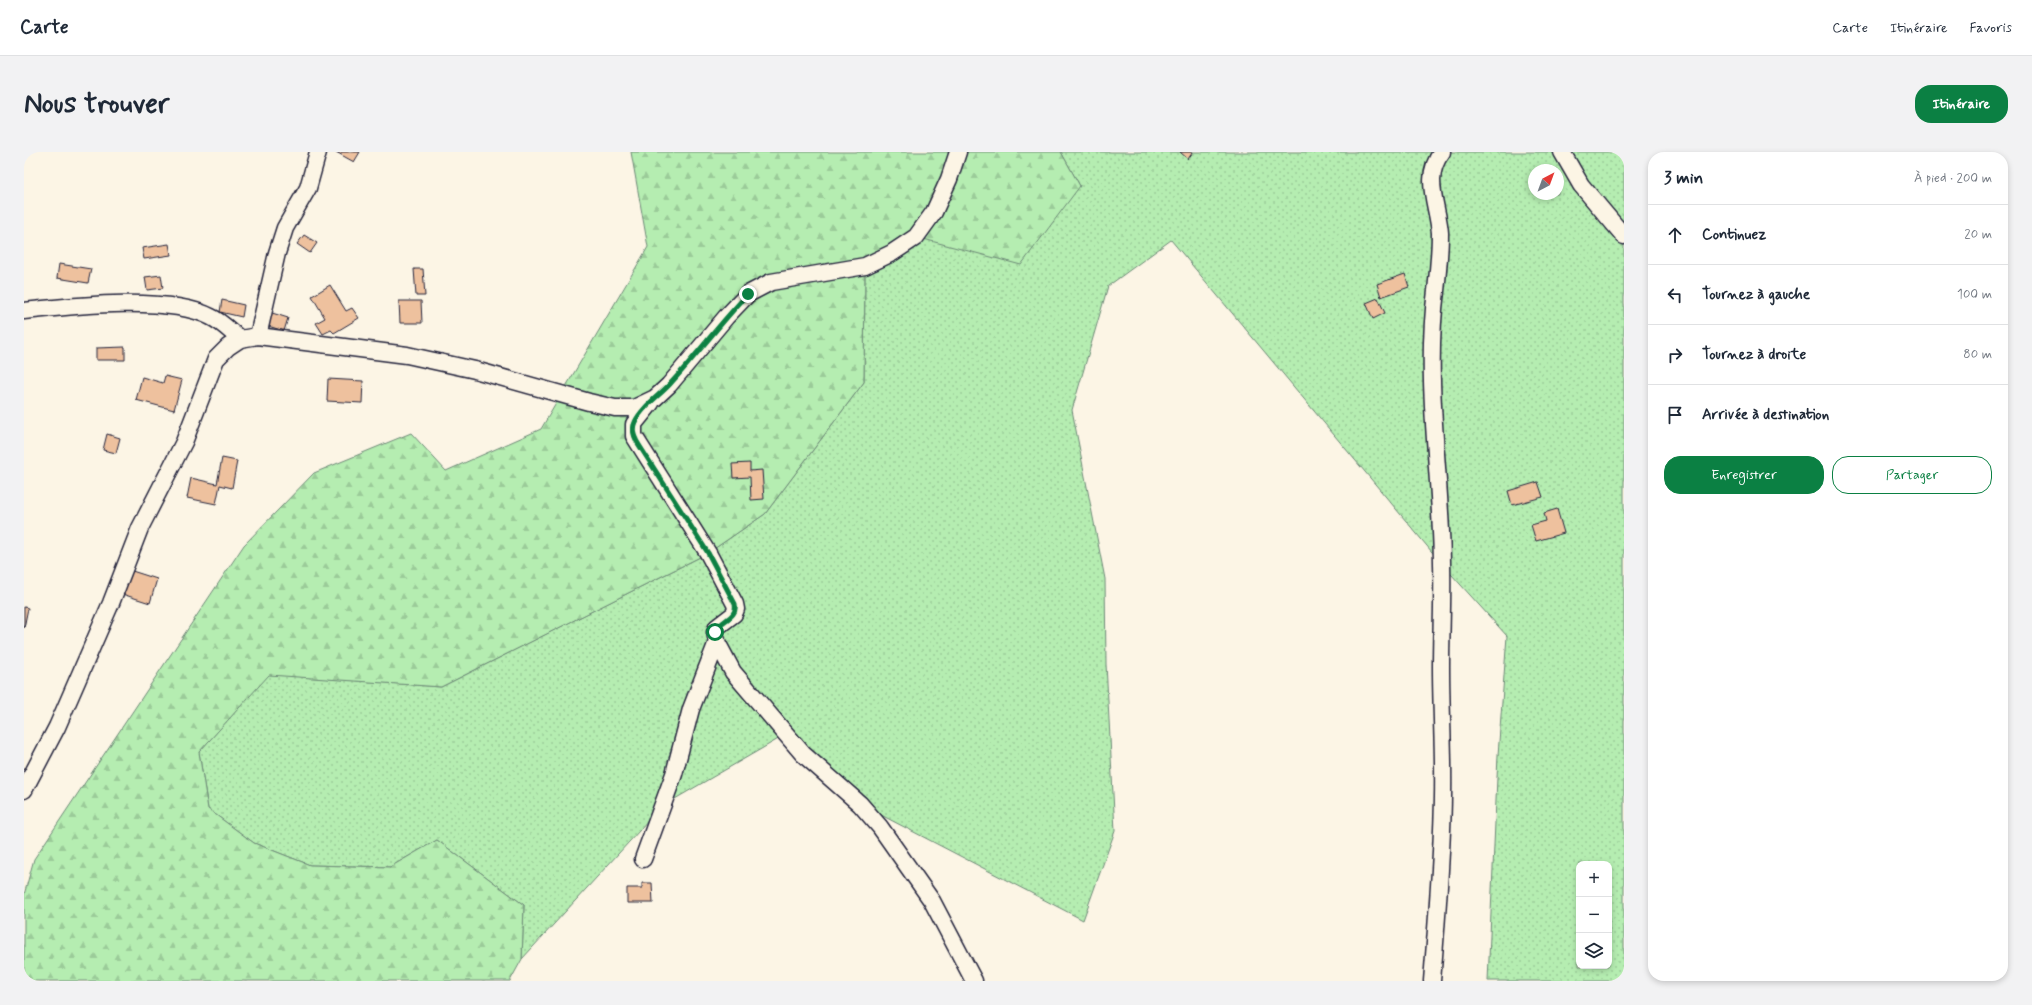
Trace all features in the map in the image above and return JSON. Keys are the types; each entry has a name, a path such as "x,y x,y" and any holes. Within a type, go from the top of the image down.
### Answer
{"street":[{"path":"258,336 277,253 285,228 308,188 318,152"},
{"path":"958,152 949,179 934,212 916,237 892,254 865,266 771,282 748,294 641,413 634,424 634,436 708,553 735,604 736,609 734,614 717,626 715,632 717,642 733,672 803,754 860,804 880,827 932,901 974,981"},
{"path":"1432,981 1441,847 1443,787 1441,684 1442,564 1440,497 1432,359 1432,318 1438,274 1440,232 1432,191 1432,172 1438,157 1442,152"},
{"path":"1562,152 1581,185 1624,236"},
{"path":"24,311 125,304 182,307 212,317 240,339"},
{"path":"24,790 57,727 111,603 140,528 184,442 216,359 240,339 258,336 407,355 475,370 615,408 634,408 655,398"},
{"path":"643,859 674,774 691,709 717,642"}],"green space":[{"path":"631,152 1061,152 1080,186 1021,265 916,237 865,266 864,382 765,514 708,553 441,687 269,675 199,752 208,809 254,843 310,865 390,867 437,840 524,905 522,959 510,981 24,981 24,895 34,859 244,545 314,473 411,433 446,471 541,429 648,247"},
{"path":"1061,152 1624,152 1624,981 1488,981 1498,755 1507,636 1442,564 1171,240 1108,286 1072,410 1105,579 1106,664 1115,831 1083,920 860,804 787,734 661,807 522,959 524,905 437,840 390,867 310,865 254,843 208,809 199,752 269,674 441,687 708,553 765,514 864,382 865,266 916,237 1080,186"}],"building":[{"path":"336,152 360,152 354,162"},
{"path":"1180,152 1193,152 1188,159"},
{"path":"304,235 317,243 310,253 297,244"},
{"path":"169,244 171,255 144,259 142,248"},
{"path":"59,264 91,269 88,283 57,278"},
{"path":"414,269 423,269 425,296 416,296"},
{"path":"1405,274 1409,287 1381,297 1377,284"},
{"path":"161,275 163,288 147,290 145,277"},
{"path":"330,285 346,311 352,308 359,318 334,333 331,330 323,334 316,323 325,318 312,296"},
{"path":"1378,298 1385,313 1373,319 1366,303"},
{"path":"222,300 244,305 242,317 220,312"},
{"path":"399,301 421,301 422,323 400,323"},
{"path":"269,312 288,318 284,331 265,325"},
{"path":"125,347 125,360 96,360 96,348"},
{"path":"165,376 182,380 174,410 136,400 142,377 163,383"},
{"path":"328,379 363,381 362,403 327,401"},
{"path":"107,434 120,438 116,453 103,450"},
{"path":"222,458 237,461 232,488 220,485 216,504 187,498 191,478 217,484"},
{"path":"750,463 750,471 762,470 764,499 751,500 750,477 733,478 732,464"},
{"path":"1538,482 1543,497 1512,505 1508,491"},
{"path":"1557,509 1564,533 1536,541 1531,525 1546,521 1544,513"},
{"path":"129,570 157,579 150,603 122,594"},
{"path":"24,607 28,608 24,628"},
{"path":"642,883 652,883 653,903 627,903 627,888 642,888"}],"route":[{"path":"715,632 717,626 734,614 736,609 735,604 724,580 708,553 647,460 634,436 634,424 641,413 669,385 726,317 748,294"}]}
